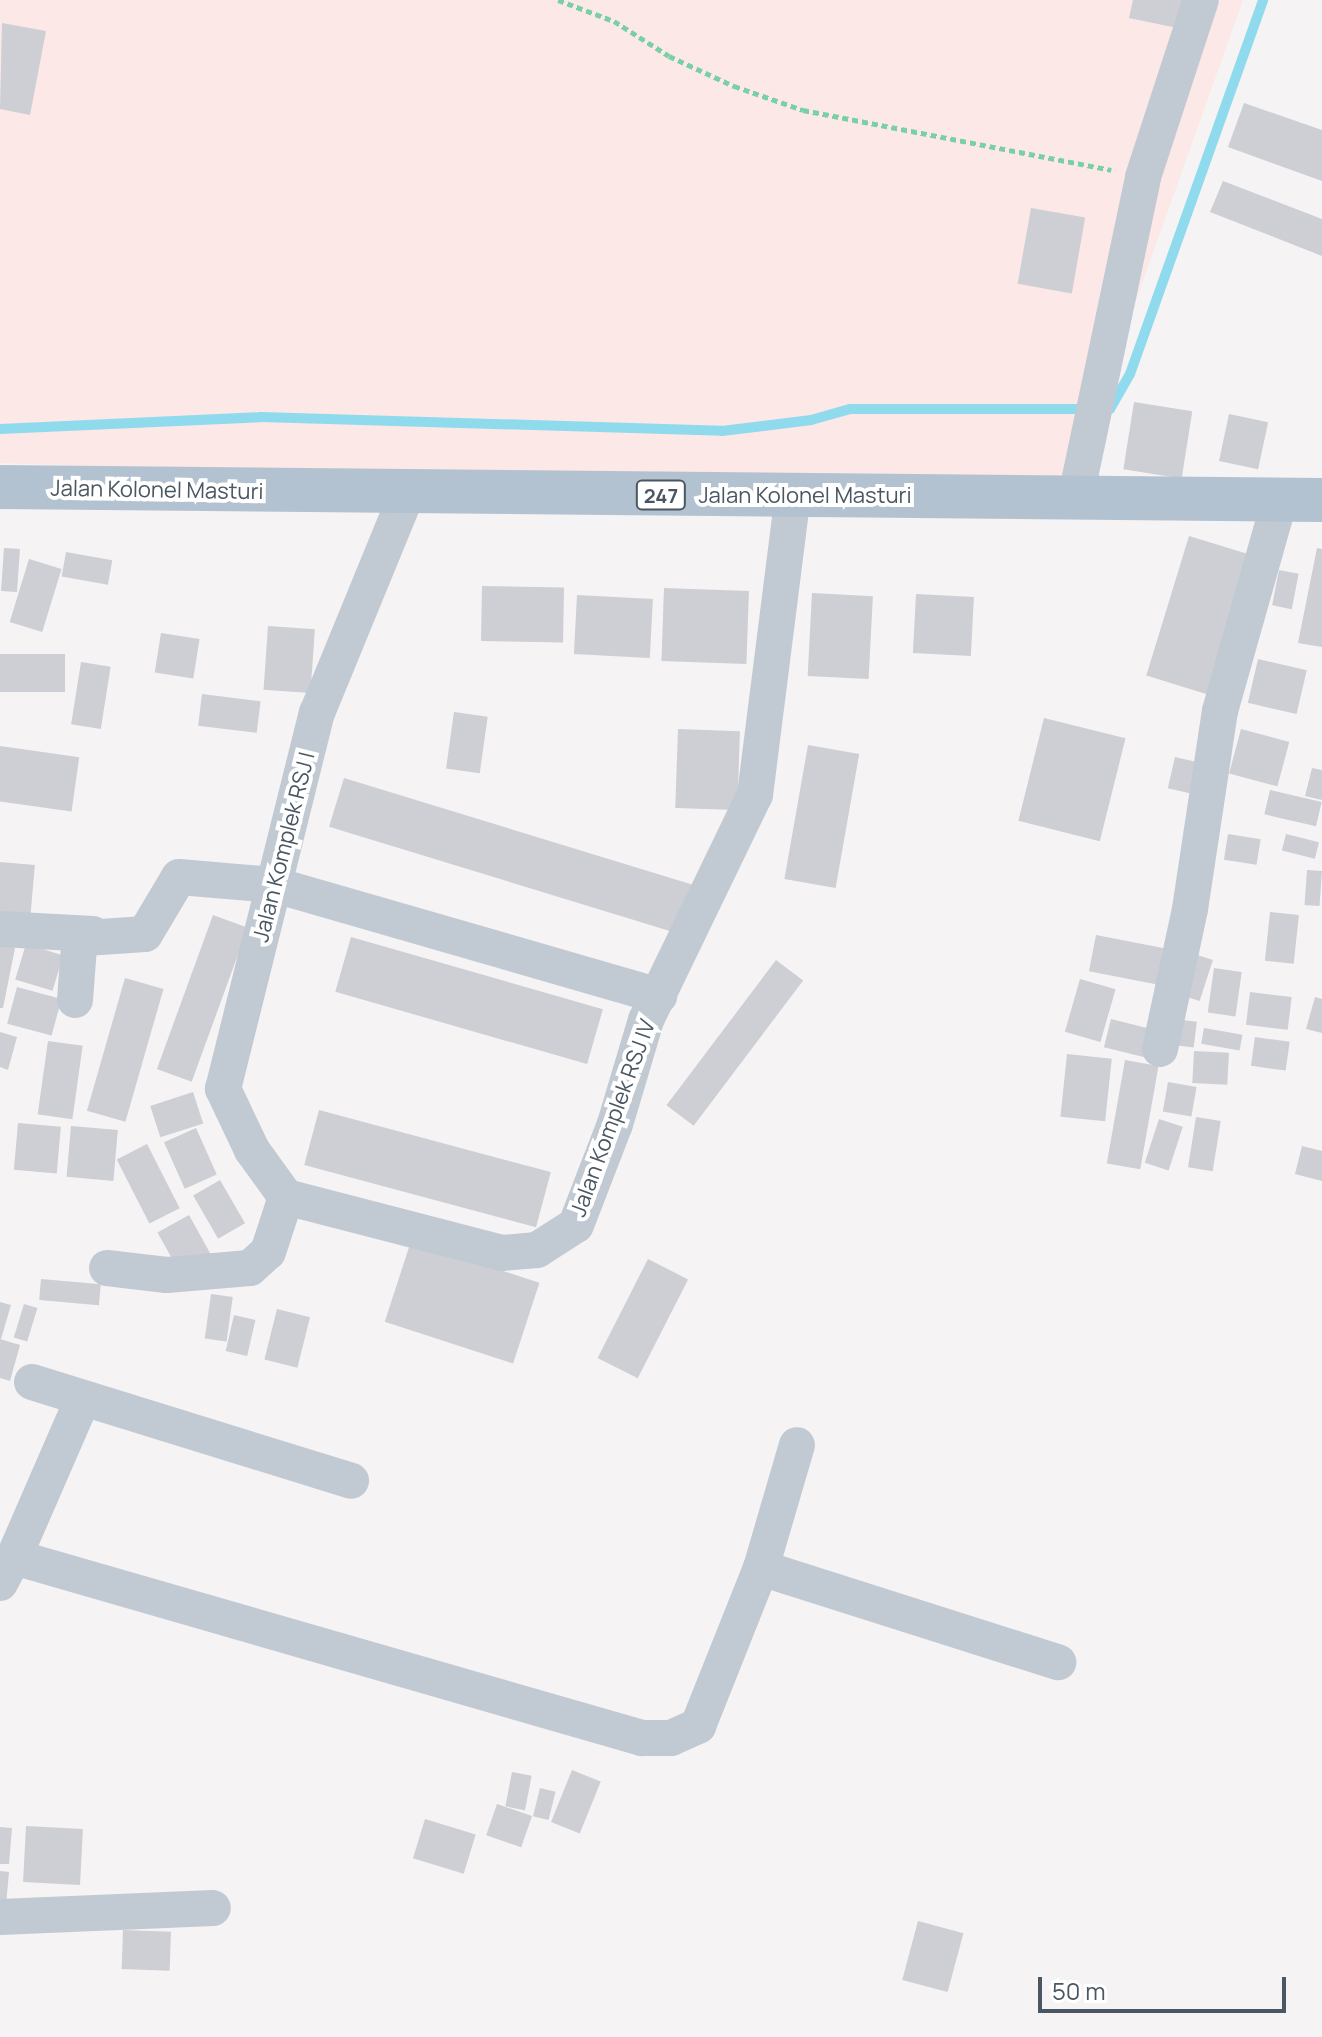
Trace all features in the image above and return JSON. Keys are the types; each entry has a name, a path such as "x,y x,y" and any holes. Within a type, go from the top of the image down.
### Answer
{"main road":[{"name":"Jalan Kolonel Masturi","path":"0,487 407,494 1076,496 1301,500"}],"street":[{"path":"1076,496 1143,177 1201,0"},
{"name":"Jalan Komplek RSJ I","path":"286,1197 252,1150 223,1089 317,713 407,494"},
{"name":"Jalan Komplek RSJ IV","path":"286,1197 502,1253 537,1250 576,1225 659,996 755,795 793,496"},
{"path":"1160,1049 1190,909 1220,711 1301,500"},
{"path":"0,929 145,934 179,877 275,885 659,996"},
{"path":"75,1000 79,947 93,934"},
{"path":"107,1268 167,1275 250,1268 268,1252 286,1197"},
{"path":"32,1382 351,1481"},
{"path":"83,1398 7,1570 642,1738 671,1738 698,1726 761,1568 797,1445"},
{"path":"761,1568 1058,1662"},
{"path":"0,1917 213,1908"}],"path":[{"path":"558,0 614,21 669,56 734,86 803,110 1143,177"}],"shaded area":[{"path":"0,0 1243,0 1067,494 764,491 0,463"}],"building":[{"path":"1133,0 1194,0 1187,30 1129,18"},
{"path":"2,23 46,31 30,115 0,109"},
{"path":"1244,103 1322,130 1322,181 1228,147"},
{"path":"1223,181 1322,219 1322,256 1210,212"},
{"path":"1031,208 1085,218 1072,293 1018,284"},
{"path":"1134,402 1192,411 1182,478 1123,469"},
{"path":"1229,414 1268,422 1258,469 1219,461"},
{"path":"1189,536 1252,555 1209,695 1146,676"},
{"path":"4,548 20,549 17,592 1,591"},
{"path":"1317,548 1322,549 1322,647 1298,643"},
{"path":"66,552 112,560 108,585 62,577"},
{"path":"29,559 62,569 42,632 10,622"},
{"path":"1279,570 1299,574 1292,609 1272,605"},
{"path":"482,586 564,587 563,642 481,641"},
{"path":"664,588 749,591 746,664 661,661"},
{"path":"812,593 873,596 869,679 808,676"},
{"path":"916,594 974,597 971,656 913,653"},
{"path":"577,595 653,599 650,658 574,654"},
{"path":"268,626 315,629 310,693 264,690"},
{"path":"161,633 200,639 193,679 155,673"},
{"path":"0,654 65,654 65,692 0,692"},
{"path":"1258,659 1307,670 1297,714 1248,703"},
{"path":"81,662 111,667 101,729 71,724"},
{"path":"202,694 261,701 257,733 198,726"},
{"path":"454,712 488,717 480,773 446,768"},
{"path":"1044,718 1126,738 1100,841 1018,821"},
{"path":"678,729 740,731 737,810 675,808"},
{"path":"1241,729 1289,742 1277,786 1229,773"},
{"path":"808,745 859,754 836,888 784,879"},
{"path":"0,746 79,757 72,812 0,802"},
{"path":"1175,757 1209,765 1202,796 1168,788"},
{"path":"1312,768 1322,770 1322,800 1305,796"},
{"path":"344,778 697,886 682,935 329,827"},
{"path":"1270,790 1322,802 1316,826 1264,814"},
{"path":"1228,834 1261,839 1257,865 1224,860"},
{"path":"1286,834 1319,842 1315,859 1282,850"},
{"path":"0,862 35,865 30,924 0,921"},
{"path":"1307,870 1322,871 1320,906 1305,905"},
{"path":"1270,912 1299,915 1294,964 1265,961"},
{"path":"213,915 248,928 192,1082 157,1069"},
{"path":"1096,935 1171,950 1164,986 1089,971"},
{"path":"351,937 603,1009 587,1064 335,992"},
{"path":"0,944 15,948 3,1008 0,1008"},
{"path":"26,944 63,955 52,991 15,979"},
{"path":"1191,953 1213,960 1200,1001 1178,994"},
{"path":"776,960 803,980 694,1126 666,1105"},
{"path":"1214,968 1242,972 1235,1016 1208,1013"},
{"path":"125,978 163,989 125,1122 87,1111"},
{"path":"1080,979 1116,989 1100,1042 1065,1032"},
{"path":"17,987 61,999 52,1036 7,1024"},
{"path":"1250,992 1292,997 1288,1030 1246,1025"},
{"path":"1315,997 1322,999 1322,1033 1306,1029"},
{"path":"1111,1019 1152,1029 1145,1057 1104,1047"},
{"path":"1174,1019 1197,1022 1194,1048 1171,1045"},
{"path":"1204,1028 1242,1035 1240,1051 1201,1044"},
{"path":"0,1032 17,1037 8,1070 0,1067"},
{"path":"1255,1037 1290,1042 1286,1071 1251,1066"},
{"path":"48,1041 83,1046 72,1119 38,1114"},
{"path":"1194,1051 1229,1053 1227,1085 1192,1083"},
{"path":"1067,1054 1112,1059 1105,1121 1060,1117"},
{"path":"1125,1060 1158,1066 1140,1169 1107,1163"},
{"path":"1168,1082 1197,1087 1191,1117 1163,1112"},
{"path":"193,1092 203,1123 160,1137 150,1106"},
{"path":"319,1110 551,1172 536,1227 304,1165"},
{"path":"1196,1117 1221,1121 1213,1171 1188,1167"},
{"path":"1159,1119 1183,1127 1169,1170 1145,1163"},
{"path":"18,1123 61,1127 57,1174 14,1170"},
{"path":"71,1126 118,1130 113,1181 67,1177"},
{"path":"196,1128 217,1175 185,1189 164,1142"},
{"path":"147,1144 180,1208 149,1224 117,1159"},
{"path":"1302,1146 1322,1151 1322,1181 1295,1174"},
{"path":"220,1180 245,1223 218,1239 193,1196"},
{"path":"189,1215 211,1255 180,1273 158,1232"},
{"path":"411,1241 539,1283 513,1364 385,1322"},
{"path":"648,1259 688,1279 638,1378 598,1358"},
{"path":"41,1279 101,1284 99,1305 39,1300"},
{"path":"211,1294 233,1297 227,1342 205,1339"},
{"path":"0,1302 11,1305 1,1339 0,1339"},
{"path":"24,1304 37,1308 27,1342 14,1337"},
{"path":"277,1309 310,1317 297,1368 264,1359"},
{"path":"234,1315 255,1320 247,1356 226,1351"},
{"path":"0,1339 20,1345 10,1381 0,1378"},
{"path":"572,1770 601,1782 580,1834 551,1822"},
{"path":"512,1772 532,1776 525,1810 505,1806"},
{"path":"540,1788 556,1792 549,1820 533,1816"},
{"path":"497,1804 532,1816 521,1847 486,1835"},
{"path":"425,1819 476,1834 464,1874 413,1858"},
{"path":"26,1826 83,1829 80,1885 23,1882"},
{"path":"0,1827 12,1828 9,1864 0,1864"},
{"path":"0,1871 9,1872 6,1905 0,1904"},
{"path":"918,1921 963,1933 948,1992 902,1980"},
{"path":"123,1930 171,1932 170,1971 122,1969"}],"waterway":[{"path":"1105,409 1110,409 1130,374 1263,0"},
{"path":"0,429 261,417 722,431 811,420 850,409 1089,409"}]}
